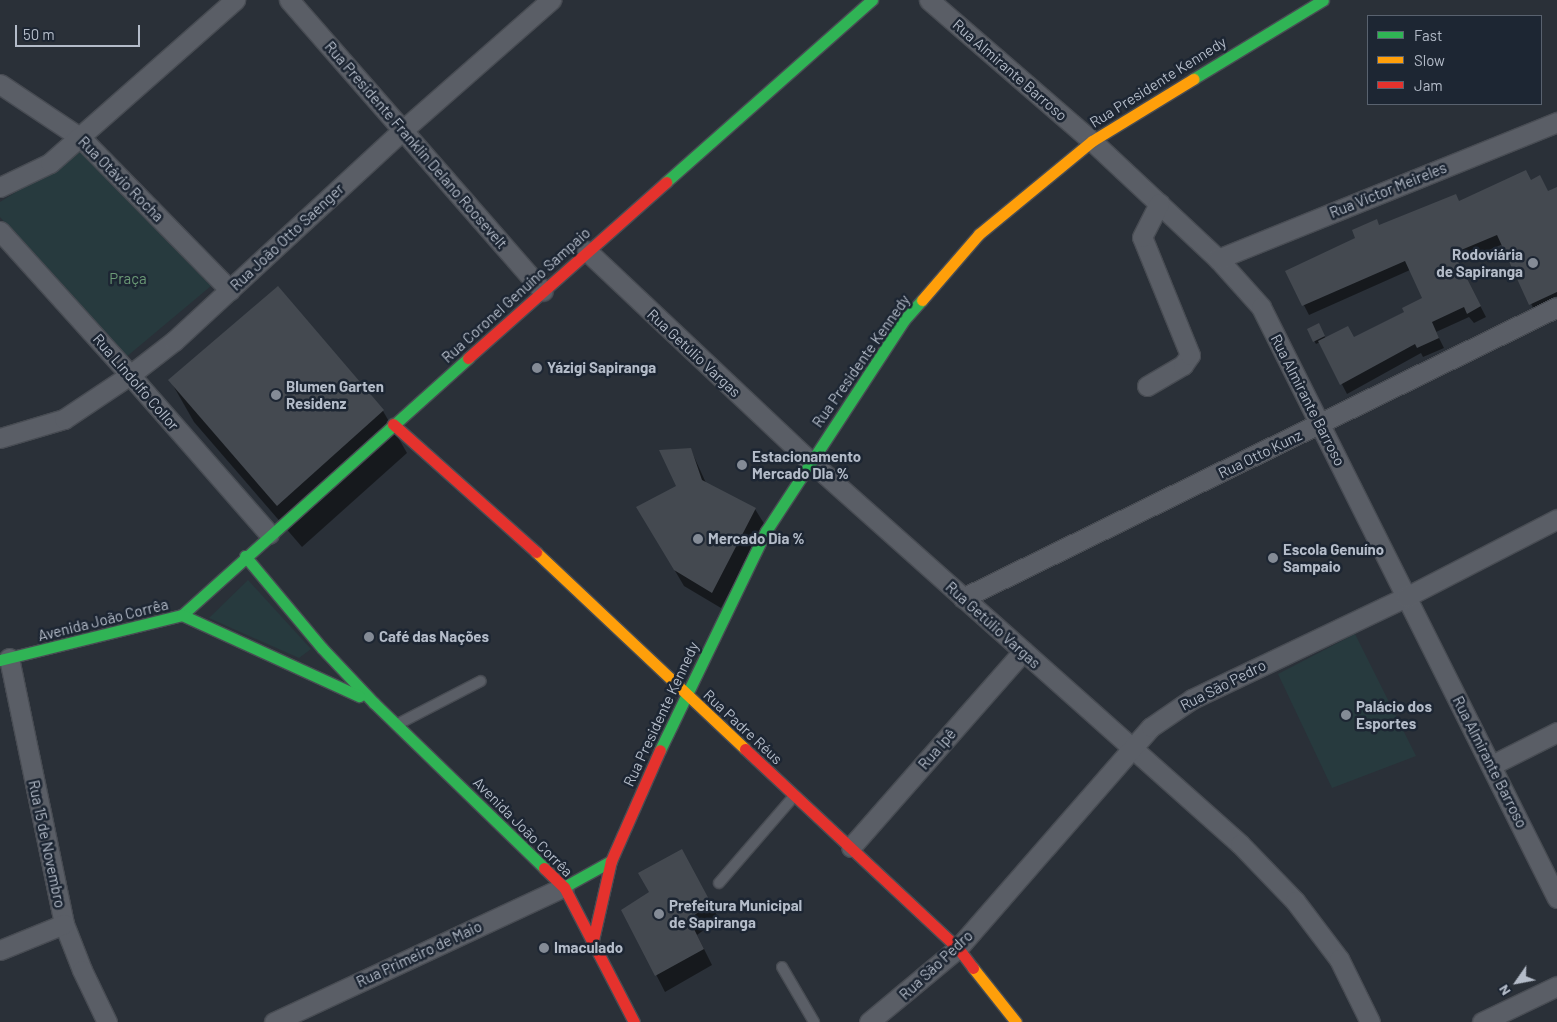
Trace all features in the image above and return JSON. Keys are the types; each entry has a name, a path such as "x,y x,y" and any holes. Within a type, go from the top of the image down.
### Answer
{"main road":[{"name":"Rua Coronel Genuíno Sampaio","path":"182,615 268,534 872,0"},
{"name":"Rua Presidente Kennedy","path":"594,940 611,861 685,694 766,531 904,320 979,234 1092,141 1310,3"},
{"name":"Rua Padre Réus","path":"393,424 527,544 958,948 1016,1022"},
{"name":"Avenida João Corrêa","path":"245,556 322,648 374,703 564,886 594,940 634,1022"},
{"name":"Avenida João Corrêa","path":"4,659 182,615 374,703"},
{"path":"305,670 321,658 322,648"},
{"path":"564,886 611,861"}],"street":[{"path":"0,187 50,163 81,138 235,0"},
{"name":"Rua Presidente Franklin Delano Roosevelt","path":"289,0 404,129 543,291"},
{"name":"Rua João Otto Saenger","path":"0,438 64,418 130,375 174,341 404,129 551,0"},
{"name":"Rua Almirante Barroso","path":"929,0 1092,141 1159,203 1218,259 1261,308 1321,424 1557,898"},
{"name":"Rua Otávio Rocha","path":"0,84 81,138 230,290"},
{"name":"Rua Victor Meireles","path":"1218,259 1557,122"},
{"path":"1147,386 1183,365 1190,355 1142,237 1159,203"},
{"name":"Rua Lindolfo Collor","path":"0,231 130,375 268,534"},
{"name":"Rua Getúlio Vargas","path":"587,251 810,461 1240,844 1295,901 1339,959 1370,1022"},
{"name":"Rua Otto Kunz","path":"963,598 1557,307"},
{"name":"Rua São Pedro","path":"869,1022 958,948 1151,727 1192,699 1406,596 1557,519"},
{"name":"Rua Ipê","path":"851,847 1023,651"},
{"name":"Rua 15 de Novembro","path":"4,659 64,924 82,970 107,1022"},
{"path":"1492,765 1557,732"},
{"name":"Rua Primeiro de Maio","path":"274,1022 564,886"},
{"path":"0,950 64,924"},
{"path":"1482,1022 1557,986"}],"lane":[{"path":"397,725 481,681"},
{"path":"719,883 795,795"},
{"path":"782,967 814,1022"}],"green space":[{"name":"Praça","path":"80,152 211,286 125,358 0,217 0,202"},
{"path":"248,580 311,649 299,658 209,618"},
{"name":"Palácio dos Esportes","path":"1355,634 1416,756 1332,788 1278,674"}],"building":[{"path":"1526,170 1531,180 1540,175 1548,191 1557,187 1557,292 1529,305 1497,235 1454,253 1481,306 1467,314 1464,307 1432,322 1439,338 1417,348 1415,344 1340,385 1318,341 1348,326 1354,337 1404,312 1402,308 1422,298 1405,261 1302,306 1285,271 1355,238 1352,230 1377,219 1379,225 1456,194 1459,201"},
{"name":"Blumen Garten Residenz","path":"278,286 384,410 277,506 168,380"},
{"path":"1319,323 1325,336 1313,342 1307,329"},
{"name":"Mercado Dia %","path":"691,448 702,480 756,508 712,593 674,570 636,507 676,486 659,450"},
{"name":"Prefeitura Municipal de Sapiranga","path":"682,849 711,903 689,919 704,949 655,976 621,910 649,892 638,873"}],"traffic: fast":[{"path":"666,182 872,0"},
{"path":"1193,79 1323,0"},
{"path":"660,750 766,531 904,320 922,300"},
{"path":"182,615 468,358"},
{"path":"245,556 322,648 374,703 544,868"},
{"path":"0,660 182,615 359,696"},
{"path":"564,887 611,861"}],"traffic: slow":[{"path":"922,300 979,234 1092,141 1193,79"},
{"path":"536,552 745,749"},
{"path":"973,968 1016,1022"}],"traffic: jam":[{"path":"468,358 666,182"},
{"path":"393,424 536,552"},
{"path":"745,749 958,948 973,968"},
{"path":"593,940 611,861 660,750"},
{"path":"544,868 564,887 634,1022"}],"place":[{"name":"Rodoviária de Sapiranga","path":"1533,263"},
{"name":"Yázigi Sapiranga","path":"537,368"},
{"name":"Blumen Garten Residenz","path":"276,395"},
{"name":"Estacionamento Mercado DIa %","path":"742,465"},
{"name":"Mercado Dia %","path":"698,539"},
{"name":"Escola Genuíno Sampaio","path":"1273,558"},
{"name":"Café das Nações","path":"369,637"},
{"name":"Palácio dos Esportes","path":"1346,715"},
{"name":"Prefeitura Municipal de Sapiranga","path":"659,914"},
{"name":"Imaculado","path":"544,948"}]}
